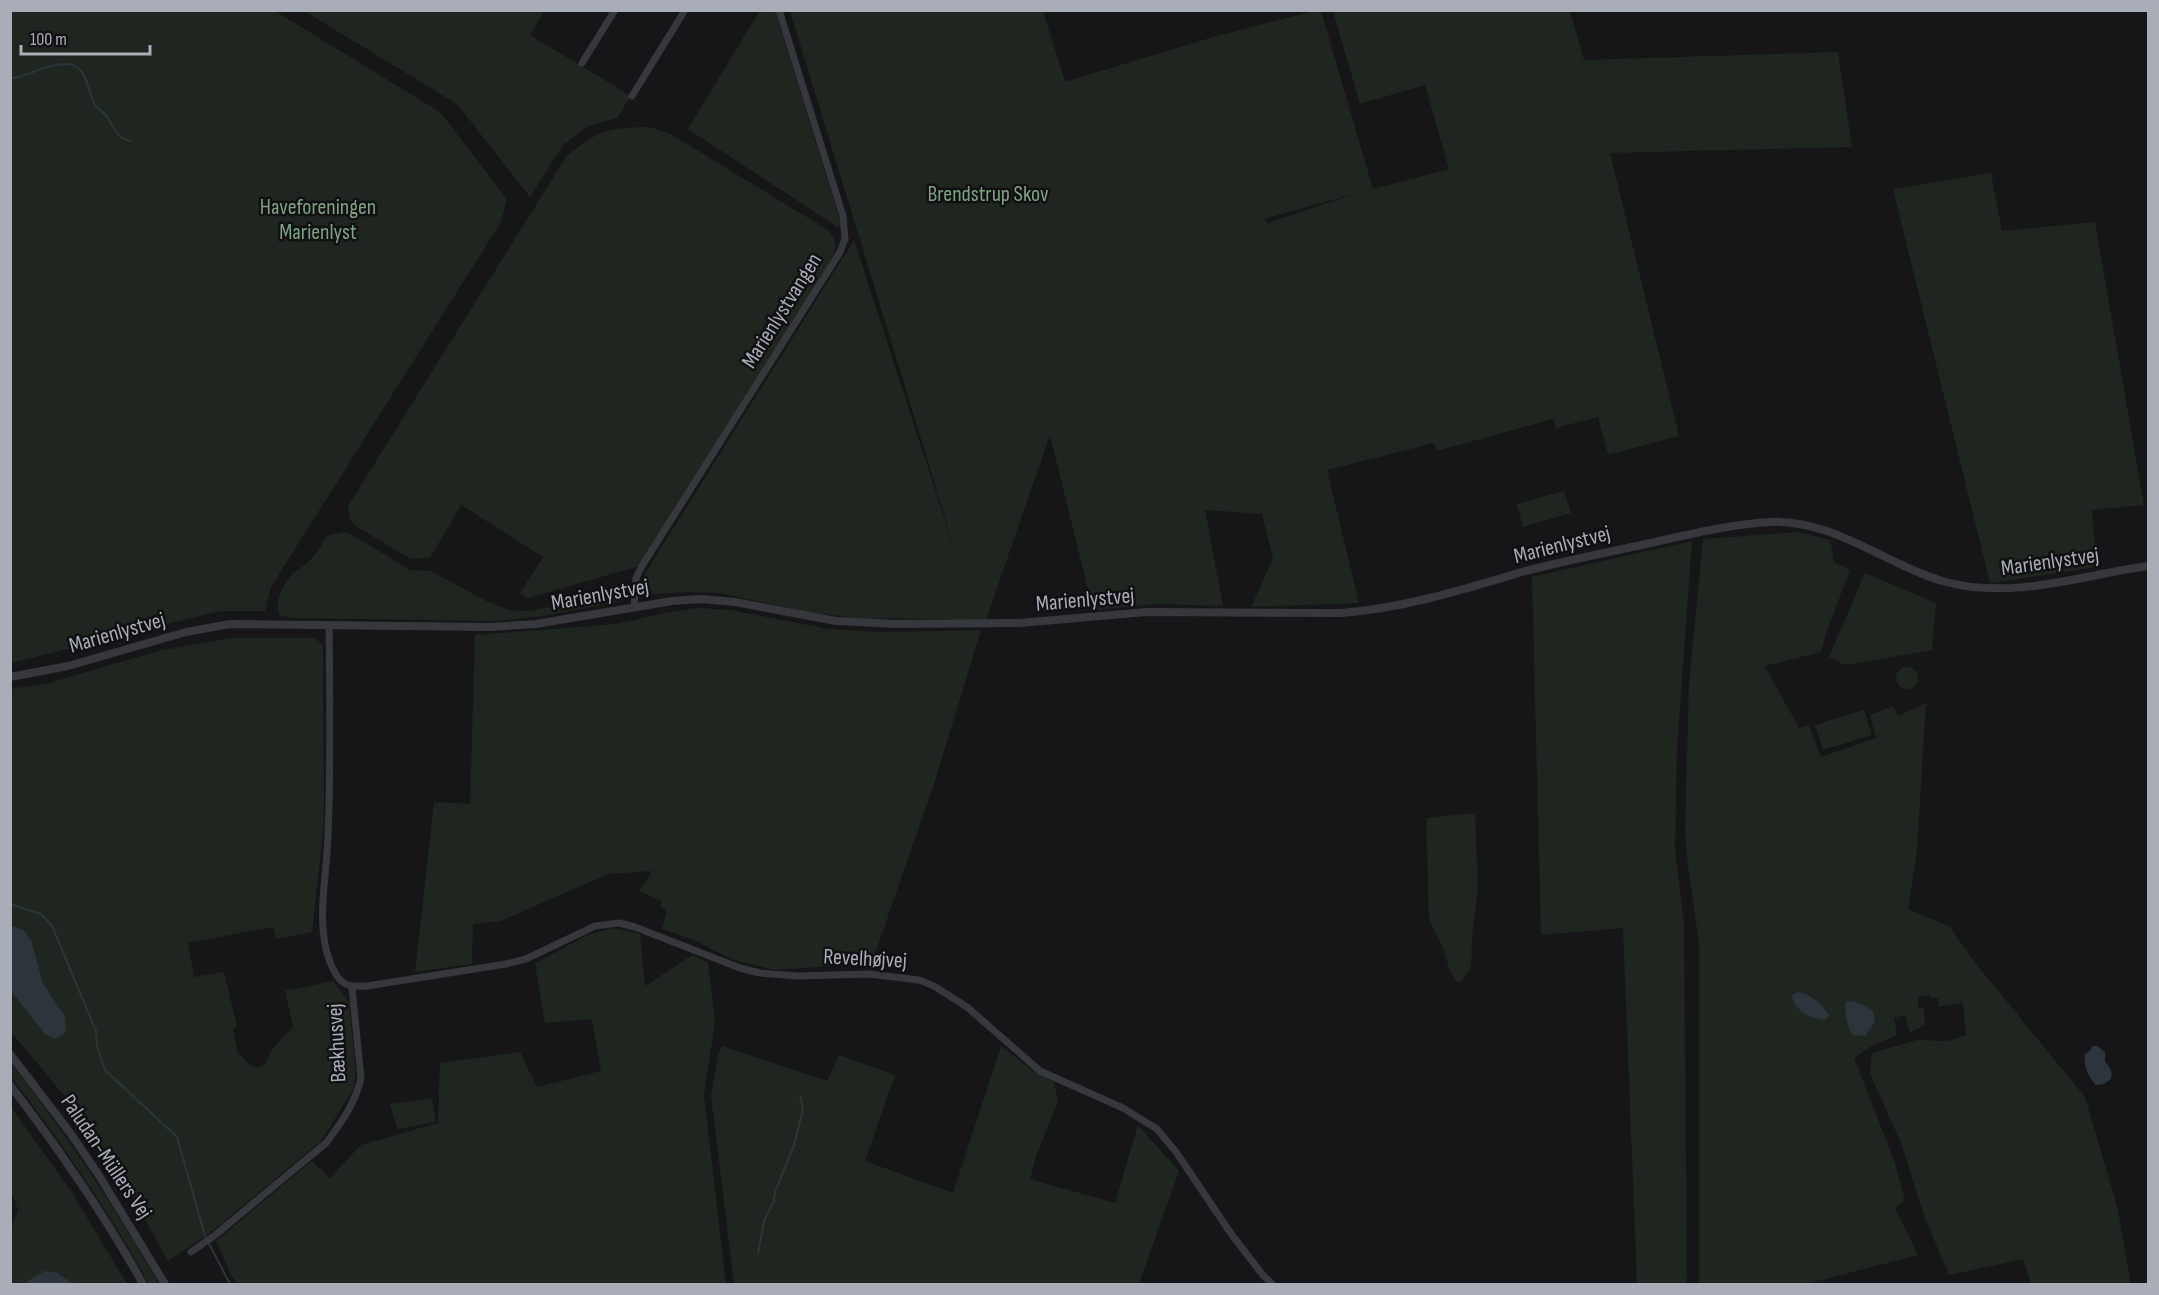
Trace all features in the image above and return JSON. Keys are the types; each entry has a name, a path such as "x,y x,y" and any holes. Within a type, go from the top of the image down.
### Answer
{"street":[{"path":"582,63 615,10"},
{"path":"632,96 685,10"},
{"name":"Marienlystvangen","path":"634,607 636,578 642,567 800,317 840,252 845,239 843,216 779,10"},
{"name":"Marienlystvej","path":"10,677 68,666 208,627 251,623 409,627 536,624 634,607 701,599 735,602 836,621 897,624 1020,623 1146,612 1359,611 1420,602 1555,564 1677,537 1771,522 1792,523 1824,531 1927,576 1969,587 1987,589 2032,586 2148,566"},
{"name":"Bækhusvej","path":"191,1252 214,1236 326,1143 339,1126 358,1091 361,1078 352,988 343,984 332,967 323,926 328,837 329,625"},
{"name":"Revelhøjvej","path":"352,988 526,959 595,926 619,923 635,927 740,968 760,973 797,976 869,974 919,980 934,986 967,1007 1040,1071 1123,1108 1157,1129 1176,1152 1232,1235 1272,1284"},
{"name":"Paludan-Müllers Vej","path":"10,1054 71,1134 98,1174 165,1284"},
{"name":"Paludan-Müllers Vej","path":"10,1085 76,1174 143,1284"}],"green space":[{"path":"760,10 775,11 840,220 839,228 688,129"},
{"name":"Haveforeningen Marienlyst","path":"10,11 275,11 440,112 507,199 501,222 271,587 265,611 220,611 11,663"},
{"path":"304,11 544,11 530,35 631,96 617,118 589,126 563,145 530,197 457,104"},
{"name":"Brendstrup Skov","path":"790,11 1043,11 1065,82 1213,37 1321,11 1373,189 1449,169 1425,85 1360,104 1333,11 1570,11 1584,60 1838,52 1852,147 1610,153 1679,436 1608,455 1598,417 1556,428 1553,419 1437,451 1434,443 1327,470 1359,603 1251,607 1273,558 1262,514 1205,510 1223,606 1158,604 1093,610 1050,435 986,620 855,618 808,612 720,593 689,592 643,595 638,586 649,567 854,240 959,563","holes":["1354,194 1268,223 1264,219"]},
{"path":"648,127 669,133 828,230 834,240 835,249 826,268 639,566 528,598 520,593 543,557 461,505 430,558 411,559 357,527 350,520 348,506 566,157 587,141 604,132 622,128"},
{"path":"1991,173 2002,231 2095,222 2144,505 2092,510 2097,567 1990,583 1893,189"},
{"path":"1564,491 1571,513 1523,527 1517,504"},
{"path":"343,532 349,533 410,570 431,571 486,601 509,610 528,611 555,606 575,596 591,593 627,594 618,602 543,616 496,621 280,616 279,598 287,580 308,562 327,536"},
{"path":"1799,532 1830,540 1834,562 1850,570 1821,652 1765,666 1799,728 1809,725 1821,757 1876,738 1870,715 1893,706 1898,716 1926,703 1917,850 1908,909 1949,926 1977,965 2085,1097 2117,1206 2131,1284 2031,1284 2023,1259 1949,1275 1925,1218 1901,1143 1870,1074 1872,1053 1917,1040 1948,1041 1966,1035 1963,1003 1939,1007 1938,998 1930,998 1929,995 1918,997 1918,1008 1924,1008 1925,1025 1910,1033 1905,1015 1894,1018 1897,1035 1870,1047 1854,1058 1894,1160 1905,1200 1895,1208 1918,1255 1806,1284 1699,1284 1699,944 1685,828 1689,682 1703,539"},
{"path":"1692,541 1677,749 1675,848 1684,924 1687,1284 1637,1284 1623,928 1541,935 1532,577"},
{"path":"1865,573 1936,603 1932,650 1845,665 1829,657"},
{"path":"698,608 732,610 828,629 880,632 981,630 934,784 871,965 774,970 731,959 694,940 662,929 667,910 660,907 662,901 639,891 652,871 608,874 501,921 473,924 472,964 415,972 434,802 470,804 475,635 616,624"},
{"path":"229,638 315,638 323,645 324,825 312,932 277,939 273,927 188,943 194,977 224,972 237,1026 233,1029 238,1053 253,1067 260,1067 266,1063 272,1049 293,1027 285,991 333,981 349,1002 356,1075 354,1088 321,1141 209,1234 168,1261 111,1159 62,1093 11,1032 10,689 49,683 158,651"},
{"path":"1907,667 1915,670 1918,678 1915,686 1907,689 1899,686 1896,678 1899,670"},
{"path":"1864,710 1872,735 1823,750 1815,725"},
{"path":"1475,813 1478,887 1471,966 1462,981 1457,982 1450,971 1442,945 1429,920 1426,818"},
{"path":"613,928 640,934 645,986 692,955 708,963 715,1021 704,1095 726,1284 239,1284 232,1277 216,1241 312,1161 330,1178 361,1145 438,1123 440,1063 520,1052 537,1087 601,1071 592,1019 545,1023 535,963 588,935"},
{"path":"722,1046 827,1081 839,1055 895,1075 865,1161 953,1193 1001,1046 1030,1069 1054,1082 1058,1102 1036,1156 1030,1179 1115,1203 1138,1125 1179,1171 1139,1284 734,1284 711,1096 718,1054"},
{"path":"11,1063 89,1171 159,1284 149,1284 84,1177 11,1076"},
{"path":"432,1098 436,1122 397,1129 390,1104"},
{"path":"11,1107 71,1191 127,1284 74,1284 57,1273 32,1278 24,1284 11,1284 10,1232 18,1210 11,1190"}],"shaded area":[{"path":"10,925 23,930 31,940 43,984 65,1017 64,1034 55,1039 45,1034 11,991"},
{"path":"1798,992 1812,997 1819,1003 1829,1015 1825,1020 1814,1018 1799,1009 1792,995"},
{"path":"1853,1001 1873,1011 1875,1022 1865,1036 1852,1035 1849,1027 1846,1002"},
{"path":"2093,1046 2105,1052 2105,1062 2110,1067 2111,1079 2104,1084 2096,1085 2085,1067 2085,1054"},
{"path":"45,1271 57,1273 74,1284 24,1284"}],"waterway":[{"path":"10,79 64,64 78,68 85,78 95,105 107,116 119,135 130,141"},
{"path":"10,904 41,914 52,926 96,1031 97,1046 105,1070 177,1137 205,1236 230,1284"},
{"path":"758,1253 764,1221 774,1201 775,1192 794,1145 803,1109 800,1096"}]}
